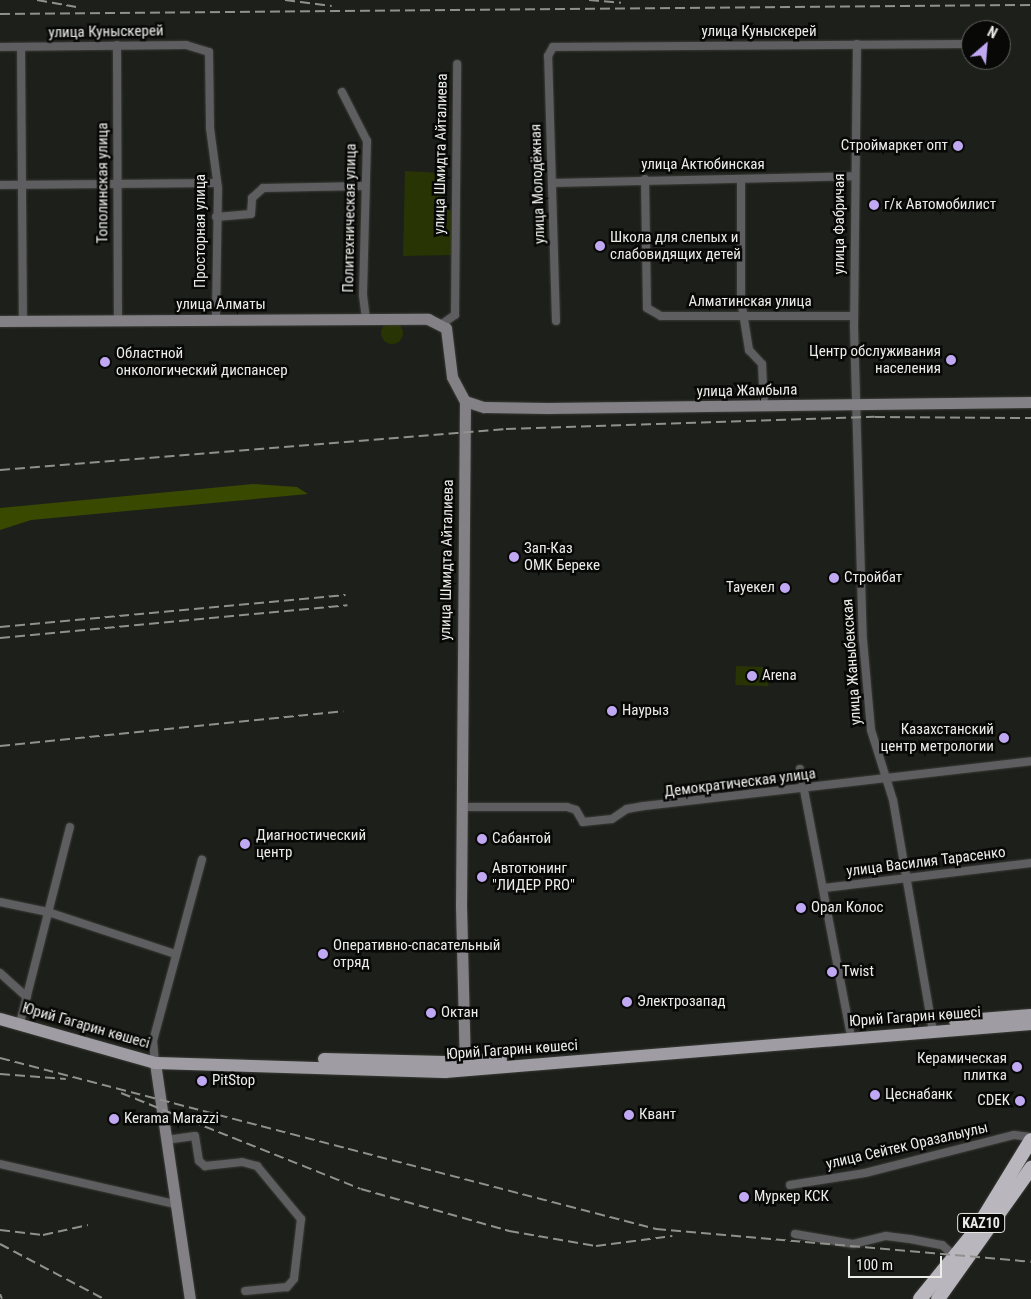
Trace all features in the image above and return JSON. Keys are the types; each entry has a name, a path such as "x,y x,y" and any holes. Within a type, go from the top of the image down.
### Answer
{"highway":[{"name":"KAZ10","path":"920,1299 956,1257 1031,1138"},
{"name":"KAZ10","path":"938,1299 1031,1168"}],"main road":[{"path":"988,1018 1031,1008"},
{"name":"Юрий Гагарин көшесі","path":"0,1012 155,1059"},
{"name":"Юрий Гагарин көшесі","path":"0,1019 155,1059 465,1066 933,1027 988,1018 1031,1015"},
{"name":"Юрий Гагарин көшесі","path":"465,1066 850,1030 998,1027 1031,1024"},
{"path":"998,1027 1031,1034"}],"street":[{"name":"улица Фабричая","path":"857,44 854,176 854,316 858,404"},
{"name":"улица Куныскерей","path":"553,47 961,44"},
{"name":"улица Куныскерей","path":"0,47 186,45 210,52"},
{"path":"21,46 24,321"},
{"name":"Тополинская улица","path":"117,46 116,184 118,321"},
{"name":"улица Молодёжная","path":"553,47 548,56 556,321"},
{"name":"Просторная улица","path":"210,52 217,182 216,320"},
{"name":"улица Шмидта Айталиева","path":"457,64 455,315 442,324 450,338 454,386 465,401 461,807 465,1066"},
{"name":"Политехническая улица","path":"342,92 367,141 364,186 366,319"},
{"name":"улица Актюбинская","path":"552,183 645,179 854,176"},
{"name":"Алматинская улица","path":"645,179 647,308 661,316 744,319 854,316"},
{"path":"740,179 744,319 749,350 762,364 764,406"},
{"path":"0,185 217,182"},
{"path":"216,217 250,214 252,198 263,188 364,186"},
{"name":"улица Алматы","path":"0,321 428,319 442,324"},
{"name":"улица Жамбыла","path":"465,401 484,408 1031,402"},
{"name":"улица Жаныбекская","path":"858,404 863,640 870,730 885,778 907,880 933,1027"},
{"name":"Демократическая улица","path":"461,807 567,807 576,810 583,822 612,819 627,809 804,791 885,778 1031,761"},
{"path":"800,769 850,1030"},
{"path":"22,1019 70,827"},
{"path":"190,1299 174,1204 152,1041 202,860"},
{"name":"улица Василия Тарасенко","path":"824,888 907,880 1031,863"},
{"path":"0,902 48,912 175,954"},
{"path":"0,973 27,997"},
{"name":"улица Сейтек Оразалыулы","path":"790,1185 865,1173 1014,1135 1031,1138"},
{"path":"166,1140 195,1136 199,1161 205,1166 242,1162 257,1166 300,1219 294,1279 286,1287 245,1290"},
{"path":"0,1164 174,1204"},
{"path":"796,1234 854,1244 886,1236 910,1239 942,1244 956,1257"}],"green space":[{"path":"405,171 442,173 442,207 451,210 451,255 403,256"},
{"path":"388,322 396,322 403,329 403,337 396,344 388,344 381,337 381,329"},
{"path":"253,484 297,487 308,494 31,520 0,530 0,508"},
{"name":"Arena","path":"736,666 769,667 768,686 735,685"}],"railway":[{"path":"37,0 76,7"},
{"path":"285,0 332,6"},
{"path":"589,0 621,3"},
{"path":"0,14 1031,5"},
{"path":"0,470 506,429 875,417 1031,418"},
{"path":"0,627 346,595"},
{"path":"0,638 347,605"},
{"path":"0,746 343,711"},
{"path":"0,1058 656,1229 1031,1262"},
{"path":"0,1074 66,1079"},
{"path":"121,1093 361,1189 509,1231 596,1246 672,1236"},
{"path":"0,1230 43,1235 88,1225"},
{"path":"0,1244 104,1299"},
{"path":"0,1294 2,1299"}],"place":[{"name":"Строймаркет опт","path":"958,146"},
{"name":"г/к Автомобилист","path":"874,205"},
{"name":"Школа для слепых и слабовидящих детей","path":"600,246"},
{"name":"Центр обслуживания наcеления","path":"951,360"},
{"name":"Областной онкологический диспансер","path":"105,362"},
{"name":"Зап-Каз ОМК Береке","path":"514,557"},
{"name":"Стройбат","path":"834,578"},
{"name":"Тауекел","path":"785,588"},
{"name":"Arena","path":"752,676"},
{"name":"Наурыз","path":"612,711"},
{"name":"Казахстанский центр метрологии","path":"1004,738"},
{"name":"Сабантой","path":"482,839"},
{"name":"Диагностический центр","path":"245,844"},
{"name":"Автотюнинг \"ЛИДЕР PRO\"","path":"482,877"},
{"name":"Орал Колос","path":"801,908"},
{"name":"Оперативно-спасательный отряд","path":"323,954"},
{"name":"Twist","path":"832,972"},
{"name":"Электрозапад","path":"627,1002"},
{"name":"Октан","path":"431,1013"},
{"name":"Керамическая плитка","path":"1017,1067"},
{"name":"PitStop","path":"202,1081"},
{"name":"Цеснабанк","path":"875,1095"},
{"name":"CDEK","path":"1020,1101"},
{"name":"Квант","path":"629,1115"},
{"name":"Kerama Marazzi","path":"114,1119"},
{"name":"Муркер КСК","path":"744,1197"}]}
